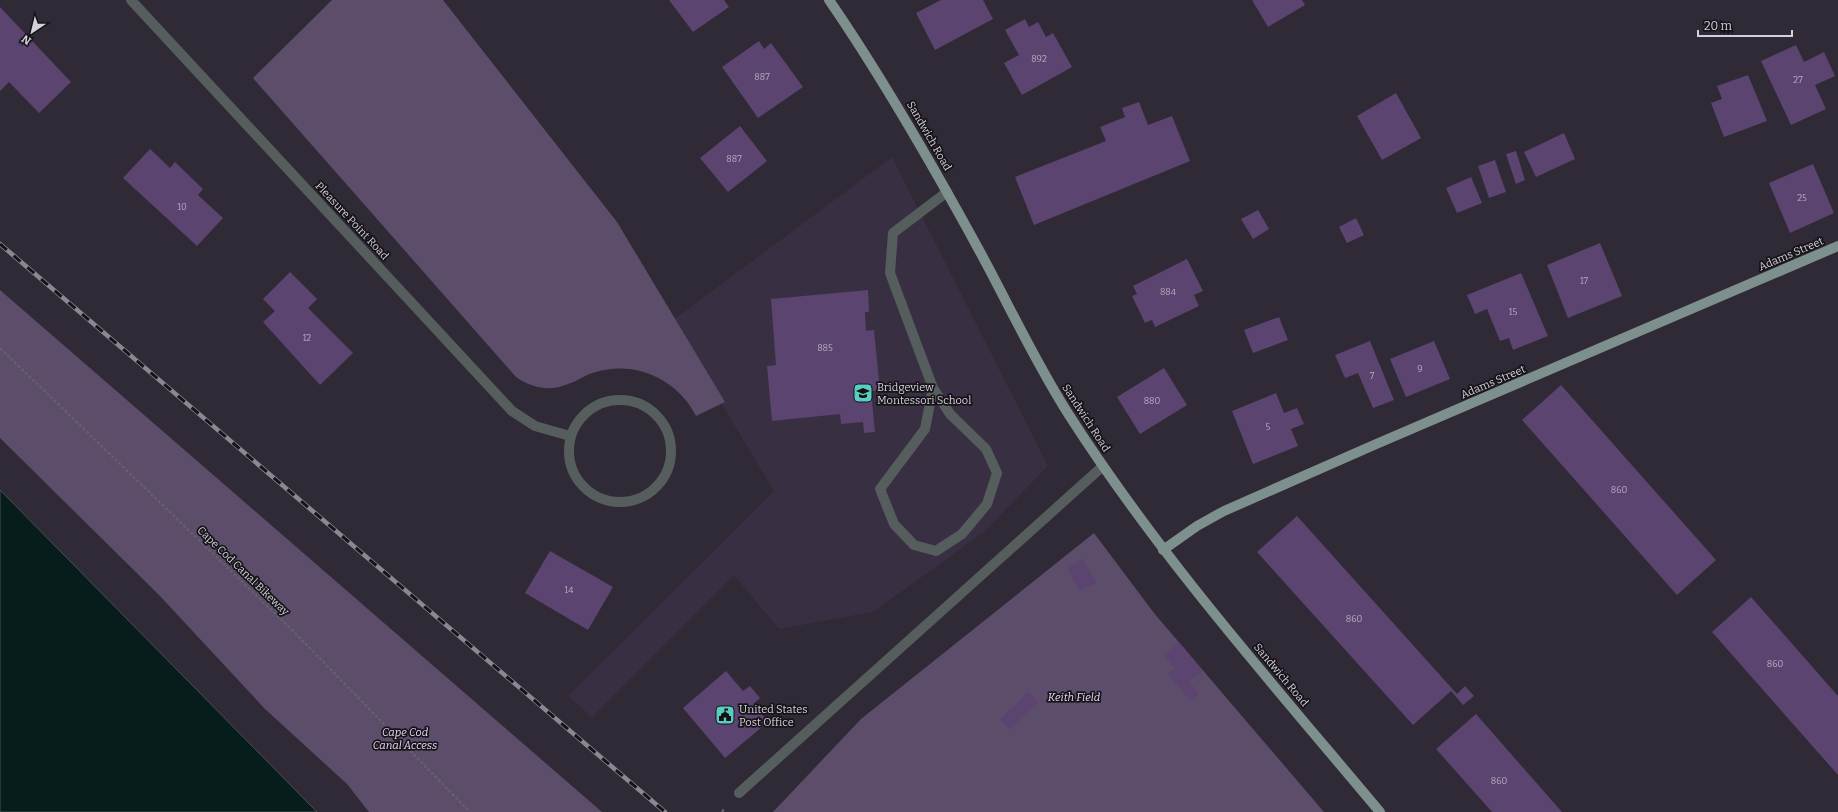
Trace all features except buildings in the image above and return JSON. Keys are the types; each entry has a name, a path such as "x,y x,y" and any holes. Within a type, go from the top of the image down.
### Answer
{"main road":[{"name":"Sandwich Road","path":"829,0 902,112 1006,300 1035,359 1103,466 1163,550 1208,607 1380,812"},
{"name":"Adams Street","path":"1163,550 1197,526 1224,511 1838,246"}],"street":[{"name":"Pleasure Point Road","path":"131,0 512,411 535,426 570,436"},
{"path":"933,388 925,429 880,489 894,524 914,545 936,551 962,534 987,504 997,473 986,449 950,414 933,388 890,273 893,233 947,192"},
{"path":"621,400 638,403 652,411 663,423 670,439 671,455 668,471 658,486 645,497 628,502 611,502 594,496 581,485 572,470 568,453 570,436 578,421 590,410 600,405 621,400"},
{"path":"739,793 1103,466"}],"path":[{"name":"Cape Cod Canal Bikeway","path":"0,348 294,632 470,812"}],"shaded area":[{"name":"Bridgeview Montessori School","path":"892,157 1048,466 984,532 873,612 779,629 734,575 592,717 568,696 774,491 672,321"},
{"path":"0,490 317,812 0,812"}],"green space":[{"path":"332,0 443,0 617,222 725,402 696,416 688,403 678,392 666,383 654,376 640,371 625,369 610,369 592,373 572,383 555,388 541,388 528,384 516,377 253,78"},
{"name":"Cape Cod Canal Access","path":"0,290 602,812 369,812 347,784 265,709 159,595 0,438"},
{"name":"Keith Field","path":"1094,533 1154,613 1324,812 773,812 861,719"}],"railway":[{"path":"0,244 665,812"}],"place":[{"name":"Bridgeview Montessori School","path":"863,393"},
{"name":"United States Post Office","path":"725,715"}]}
